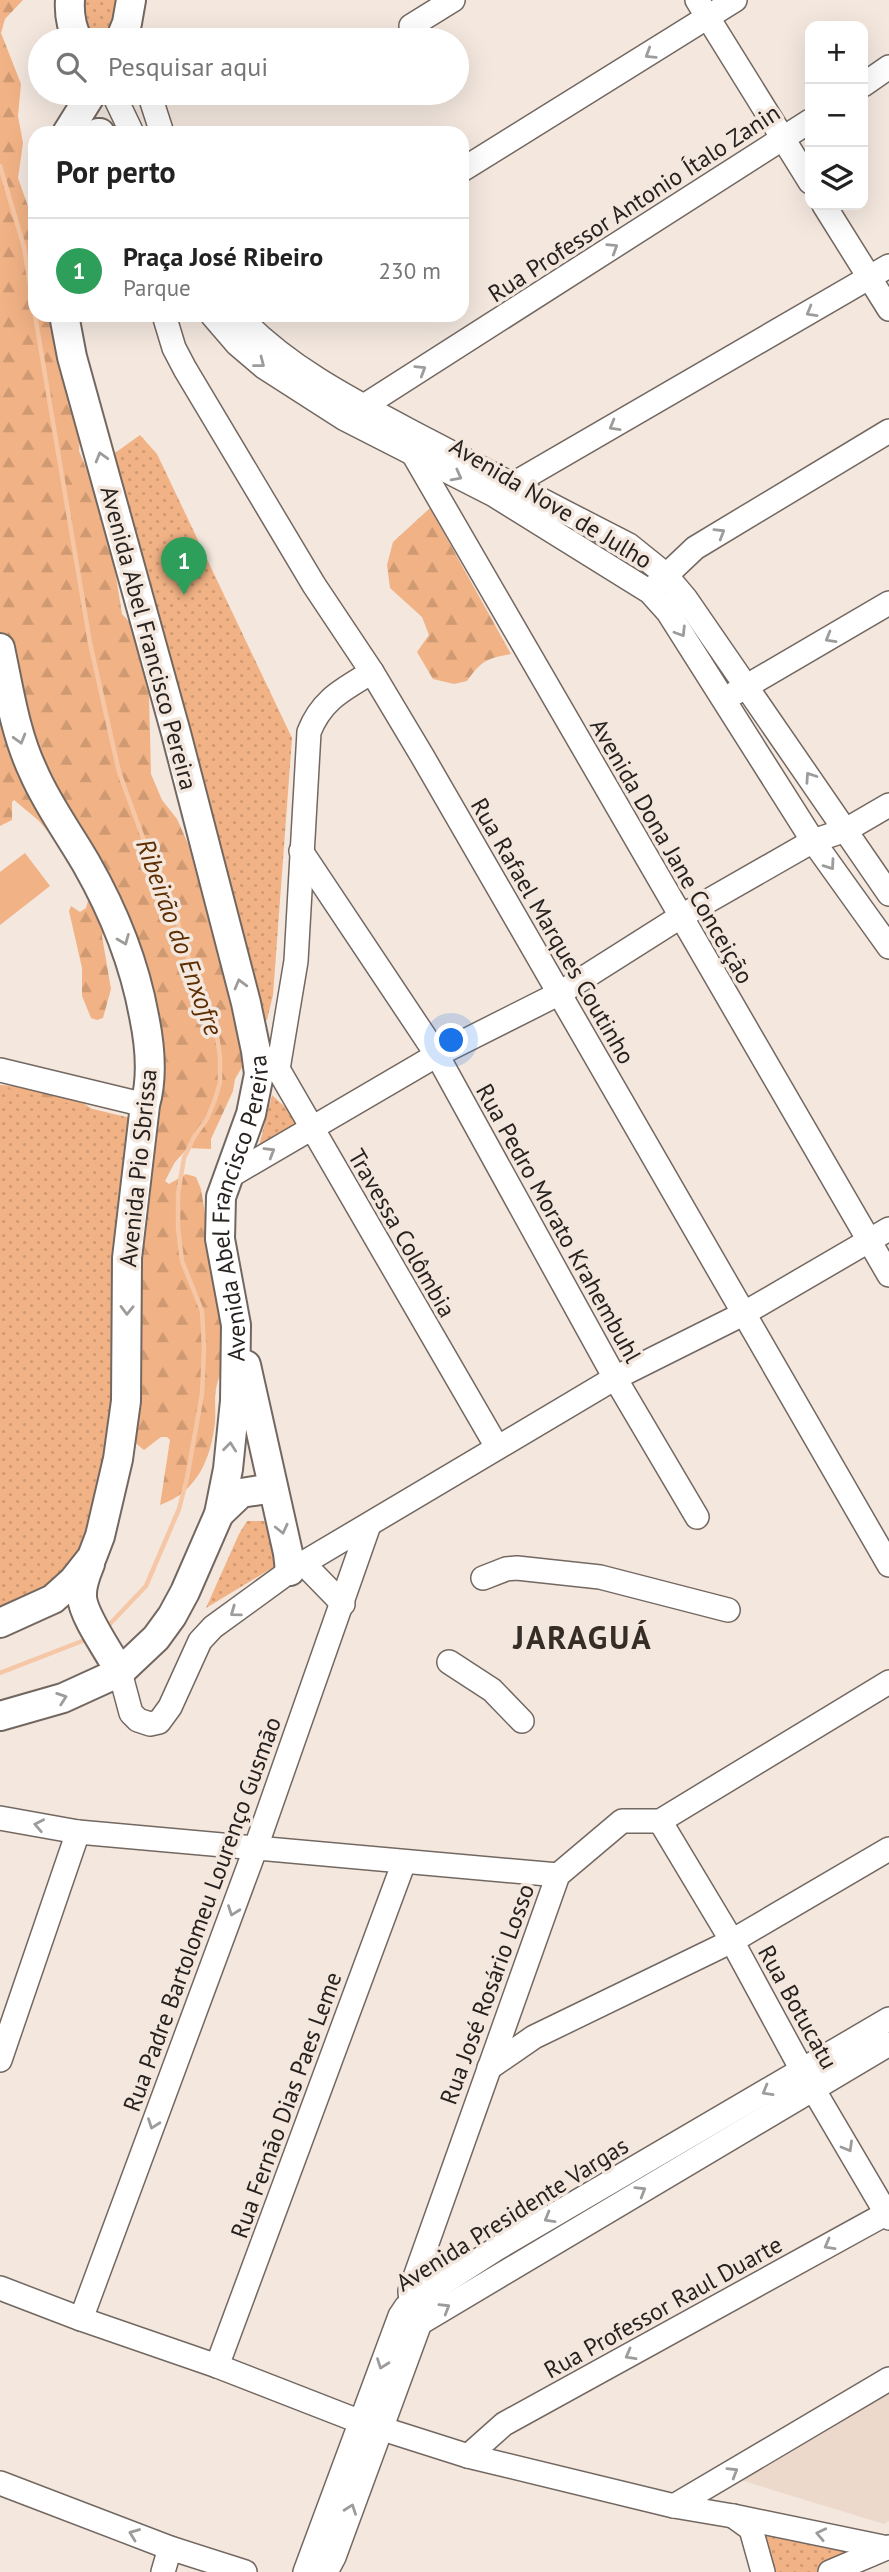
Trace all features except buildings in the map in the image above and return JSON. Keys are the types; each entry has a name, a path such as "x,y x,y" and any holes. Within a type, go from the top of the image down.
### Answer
{"main road":[{"path":"70,0 73,28"},
{"path":"71,126 84,105"},
{"name":"Avenida Abel Francisco Pereira","path":"0,1716 63,1699 120,1672 145,1649 172,1616 219,1514 228,1469 235,1401 236,1325 220,1239 221,1197 251,1114 259,1074 254,1041 176,733 72,357 65,322"},
{"name":"Avenida Pio Sbrissa","path":"0,648 24,752 43,792 111,908 137,977 149,1043 148,1094 127,1258 125,1401 118,1459 107,1509 92,1557 73,1581 52,1599 0,1622"},
{"path":"236,1325 288,1553 296,1567"},
{"path":"219,1514 240,1493 273,1488"},
{"path":"92,1557 82,1587 82,1600 120,1672"},
{"path":"52,1599 75,1605 95,1627 121,1646 145,1649"}],"street":[{"path":"411,26 453,0"},
{"path":"469,165 703,9 735,0"},
{"path":"703,9 805,174"},
{"path":"864,84 889,67"},
{"path":"119,105 129,126"},
{"path":"153,105 160,126"},
{"name":"Rua Professor Antonio Ítalo Zanin","path":"354,413 805,124"},
{"path":"828,210 880,272 889,309"},
{"path":"503,490 880,272"},
{"name":"Rua Rafael Marques Coutinho","path":"167,322 185,369 314,585 372,672 889,1565"},
{"name":"Avenida Nove de Julho","path":"235,322 254,332 354,413 412,452 629,545 665,574 687,599 748,686 889,894"},
{"name":"Avenida Nove de Julho","path":"354,413 503,490 650,592 668,612 813,841 889,947"},
{"path":"650,592 665,574 695,548 889,431"},
{"name":"Avenida Dona Jane Conceição","path":"412,452 680,917 879,1235 889,1275"},
{"path":"723,699 889,603"},
{"path":"278,1069 296,961 309,732 315,716 330,698 372,672"},
{"path":"230,1176 437,1055 560,993 680,917 813,841 846,830 889,805"},
{"name":"Rua Pedro Morato Krahembuhl","path":"301,851 437,1055 615,1378 697,1517"},
{"path":"254,1041 288,1013"},
{"name":"Travessa Colômbia","path":"254,1041 278,1069 310,1129 497,1447"},
{"path":"0,1070 145,1105"},
{"path":"120,1672 131,1713 138,1720 150,1724 159,1721 170,1707 200,1641 214,1627 296,1567 615,1378 743,1314 879,1235"},
{"name":"Rua Padre Bartolomeu Lourenço Gusmão","path":"81,2319 256,1847 369,1525"},
{"path":"296,1567 343,1604"},
{"path":"483,1578 506,1569 600,1577 728,1610"},
{"path":"449,1662 492,1690 522,1721"},
{"path":"660,1821 889,1682"},
{"path":"0,1818 78,1832 558,1875"},
{"name":"Rua José Rosário Losso","path":"411,2302 410,2291 558,1875 622,1821 660,1821"},
{"name":"Rua Botucatu","path":"660,1821 732,1941 807,2080 888,2215"},
{"path":"0,2060 78,1832"},
{"path":"489,2068 534,2037 732,1941 889,1849"},
{"name":"Rua Fernão Dias Paes Leme","path":"217,2366 404,1862"},
{"path":"507,2018 534,2037"},
{"name":"Avenida Presidente Vargas","path":"305,2572 420,2323 807,2080 889,2019"},
{"name":"Avenida Presidente Vargas","path":"326,2572 334,2557 400,2316 411,2302 496,2249 807,2080 889,2044"},
{"name":"Rua Professor Raul Duarte","path":"468,2455 504,2424 888,2215"},
{"path":"0,2288 371,2425 468,2455 674,2506 889,2548"},
{"path":"674,2506 889,2379"},
{"path":"0,2483 170,2548 244,2572"},
{"path":"733,2516 751,2529 763,2572"},
{"path":"163,2572 170,2548"},
{"path":"830,2572 889,2548"}],"shaded area":[{"path":"889,2388 889,2521 884,2524 737,2479"}],"green space":[{"path":"0,0 23,0 5,19 1,33 21,84 18,116 23,143 18,178 28,206 28,322 50,322 76,408 80,430 79,451 92,482 113,558 122,614 133,626 149,696 151,774 162,800 177,819 189,846 234,1016 251,1044 211,1139 211,1149 188,1148 175,1162 165,1181 169,1184 186,1174 196,1177 201,1189 226,1353 216,1389 215,1422 206,1461 193,1483 184,1492 160,1505 170,1440 161,1437 144,1450 133,1441 0,1109 0,1085 36,1089 75,1099 86,1104 97,1115 120,1159 155,1065 106,932 103,931 102,936 111,989 103,1018 91,1018 82,996 82,968 69,911 71,906 80,912 86,908 97,869 59,844 38,820 14,800 12,820 0,826"},
{"path":"81,0 118,0 112,28 88,28 78,5"},
{"path":"140,435 157,454 292,738 273,995 267,1020 254,1022 108,458"},
{"path":"430,508 511,654 485,662 467,681 454,684 433,679 417,652 429,635 422,617 390,588 387,565 393,542"},
{"path":"25,853 50,886 0,925 0,872"},
{"path":"0,1087 135,1119 116,1404 91,1532 66,1570 28,1599 0,1613"},
{"path":"272,1095 300,1121 258,1150"},
{"path":"247,1521 267,1521 282,1562 206,1608 239,1534"},
{"path":"759,2531 850,2549 818,2572 769,2572"}],"waterway":[{"name":"Ribeirão do Enxofre","path":"0,166 24,247 28,272"},
{"name":"Ribeirão do Enxofre","path":"36,322 90,643 119,772 147,849 173,907 195,978 216,1030 220,1056 220,1083 207,1119 184,1158 178,1194 182,1261 202,1311 204,1348 202,1394 187,1478 179,1509 146,1586 106,1628"},
{"name":"Ribeirão do Enxofre","path":"0,1673 90,1638"}],"place":[{"name":"Praça José Ribeiro","path":"184,595"}],"district":[{"name":"JARAGUÁ","path":"583,1637"}]}
